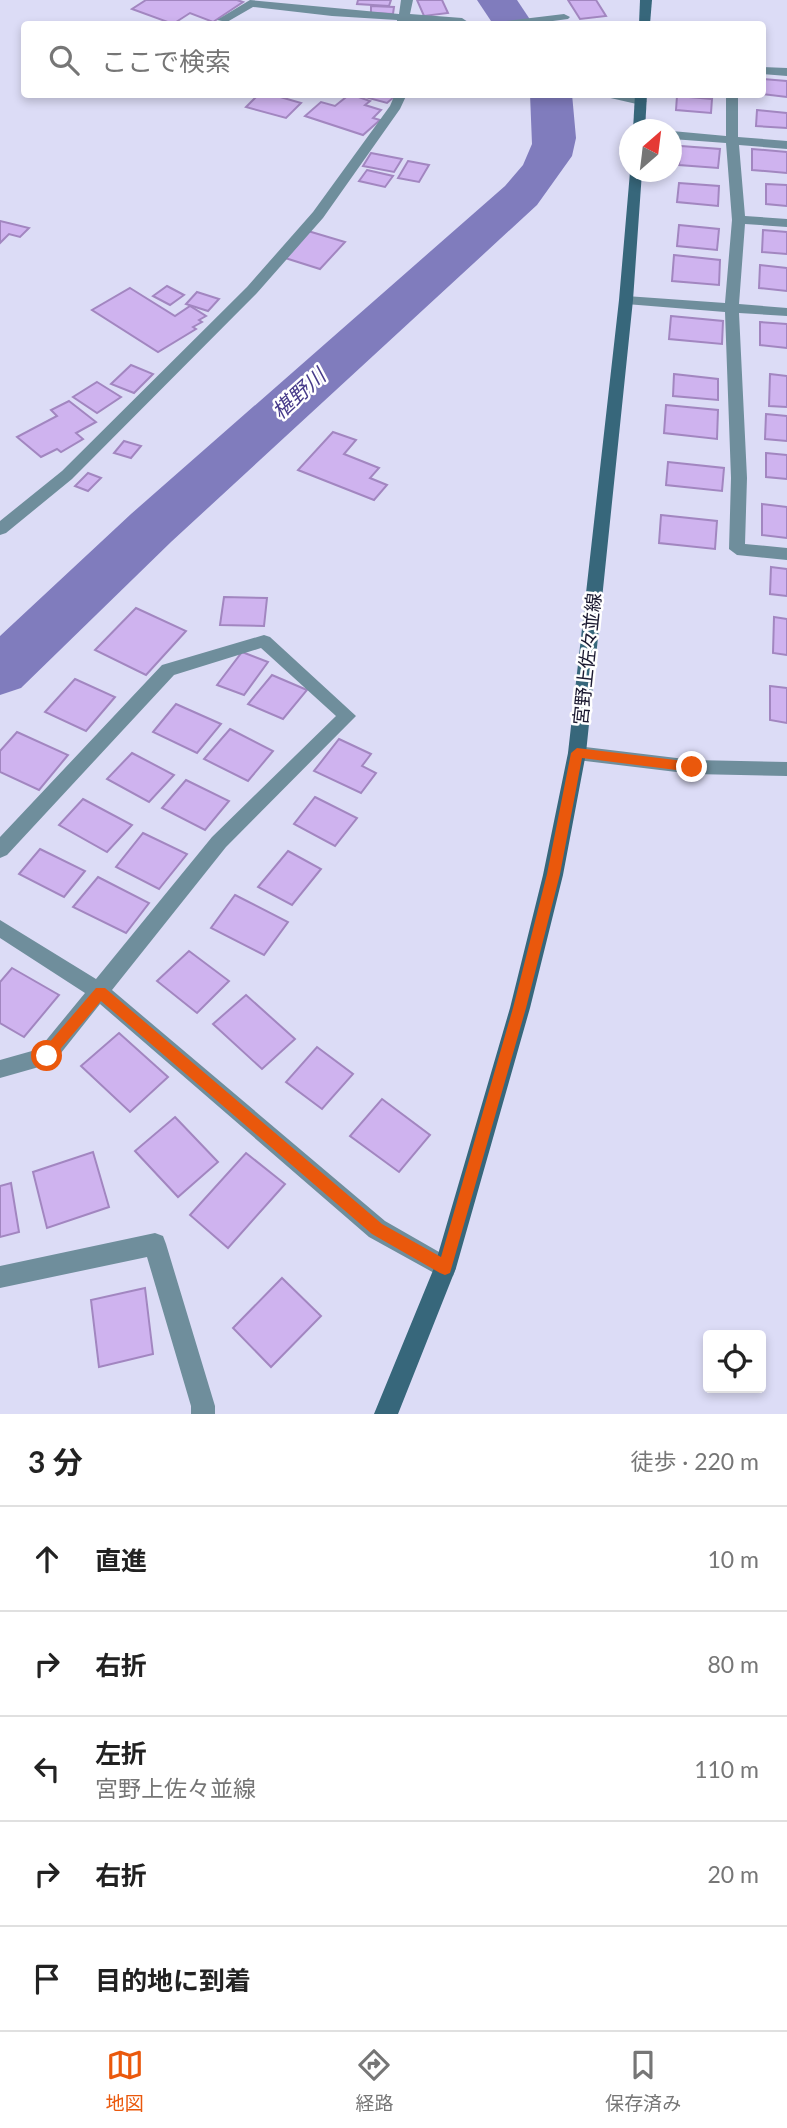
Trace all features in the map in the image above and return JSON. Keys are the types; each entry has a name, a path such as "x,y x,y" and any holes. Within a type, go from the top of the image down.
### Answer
{"main road":[{"path":"645,21 646,0"},
{"path":"640,119 641,98"},
{"name":"宮野上佐々並線","path":"386,1414 445,1268 520,1008 553,874 577,753 626,300 635,182"}],"street":[{"path":"402,20 407,0"},
{"path":"223,20 251,4 402,20 462,21"},
{"path":"530,21 562,17"},
{"path":"766,70 787,72"},
{"path":"0,529 67,475 252,290 318,215 399,98"},
{"path":"732,98 732,140 739,220 732,308 739,478 737,549 787,554"},
{"path":"682,136 787,145"},
{"path":"739,220 787,223"},
{"path":"626,300 787,312"},
{"path":"0,850 167,670 264,641 347,716 219,842 47,1056 0,1069"},
{"path":"577,753 692,767 787,769"},
{"path":"0,929 100,992 377,1229 445,1268"},
{"path":"0,1277 155,1244 203,1406 203,1414"}],"building":[{"path":"146,0 243,2 214,21 190,13 178,21 165,21 132,9"},
{"path":"358,0 391,0 389,6 357,4"},
{"path":"417,0 442,0 448,13 424,16"},
{"path":"568,0 596,0 606,16 580,19"},
{"path":"371,6 394,7 393,14 371,13"},
{"path":"766,79 787,81 787,97 766,94"},
{"path":"255,98 284,98 301,103 286,118 246,107"},
{"path":"345,98 361,98 370,101 365,105 381,110 373,118 380,120 363,135 305,116 321,102 335,106"},
{"path":"369,98 393,98 387,103"},
{"path":"677,98 712,99 711,113 676,110"},
{"path":"757,110 787,113 787,128 756,126"},
{"path":"682,146 720,149 718,168 682,165"},
{"path":"752,149 787,152 787,173 752,170"},
{"path":"371,153 402,159 394,172 363,166"},
{"path":"408,161 429,165 419,182 398,178"},
{"path":"367,170 393,176 385,187 359,181"},
{"path":"679,183 719,186 718,206 677,202"},
{"path":"766,184 787,185 787,206 766,204"},
{"path":"0,221 29,228 20,237 9,234 0,243"},
{"path":"679,225 719,229 717,250 677,246"},
{"path":"763,230 787,232 787,254 762,252"},
{"path":"308,231 345,242 320,269 282,257"},
{"path":"674,255 720,260 719,285 672,281"},
{"path":"760,265 787,268 787,291 759,288"},
{"path":"167,286 184,295 170,305 153,296"},
{"path":"130,288 175,316 190,306 206,316 193,327 196,329 158,352 92,310"},
{"path":"197,292 219,299 208,311 186,304"},
{"path":"671,316 723,321 722,344 669,339"},
{"path":"760,322 787,324 787,348 760,345"},
{"path":"131,365 153,374 134,393 111,384"},
{"path":"674,374 718,379 718,400 673,396"},
{"path":"770,374 787,376 787,407 769,406"},
{"path":"97,382 121,397 97,413 73,397"},
{"path":"69,401 96,422 76,433 83,439 61,452 57,449 41,457 17,437 57,416 51,410"},
{"path":"666,405 718,410 717,439 664,433"},
{"path":"766,414 787,416 787,441 765,439"},
{"path":"333,432 356,440 344,454 379,468 370,478 387,485 374,500 298,470"},
{"path":"124,441 141,446 131,458 114,453"},
{"path":"766,453 787,455 787,479 766,477"},
{"path":"668,462 724,468 722,491 666,485"},
{"path":"88,473 101,478 88,491 75,486"},
{"path":"762,504 787,507 787,538 762,535"},
{"path":"661,515 717,521 715,549 659,543"},
{"path":"771,567 787,569 787,596 770,594"},
{"path":"224,597 267,598 264,626 220,625"},
{"path":"136,608 186,631 146,675 95,650"},
{"path":"774,617 787,619 787,655 773,653"},
{"path":"242,652 268,662 244,695 217,685"},
{"path":"272,675 307,690 283,719 248,704"},
{"path":"75,679 115,697 86,731 45,712"},
{"path":"770,686 787,688 787,723 770,720"},
{"path":"176,704 221,724 197,753 153,732"},
{"path":"230,729 273,751 248,781 204,759"},
{"path":"17,732 68,755 39,790 0,772 0,751"},
{"path":"339,739 371,754 362,766 376,773 361,793 314,771"},
{"path":"132,753 174,775 149,802 107,779"},
{"path":"186,780 229,801 205,830 162,808"},
{"path":"315,797 357,818 335,846 294,824"},
{"path":"83,799 132,825 107,852 59,825"},
{"path":"143,833 187,854 159,889 116,867"},
{"path":"40,849 85,871 64,897 19,874"},
{"path":"288,851 321,869 292,905 258,887"},
{"path":"98,877 149,903 126,933 73,907"},
{"path":"235,895 288,922 264,955 211,928"},
{"path":"189,951 229,981 197,1013 157,981"},
{"path":"12,968 59,995 24,1037 0,1023 0,982"},
{"path":"246,995 295,1039 262,1069 213,1024"},
{"path":"119,1033 168,1077 130,1112 81,1066"},
{"path":"317,1047 353,1074 322,1109 286,1082"},
{"path":"382,1099 430,1135 399,1172 350,1136"},
{"path":"175,1117 218,1162 178,1197 135,1151"},
{"path":"93,1152 109,1207 47,1228 33,1172"},
{"path":"246,1153 285,1184 228,1248 190,1215"},
{"path":"11,1183 19,1232 0,1237 0,1186"},
{"path":"282,1278 321,1316 271,1367 233,1328"},
{"path":"145,1288 153,1354 99,1367 91,1300"}],"waterway":[{"name":"椹野川","path":"497,0 511,21"},
{"name":"椹野川","path":"0,672 151,528 521,196 543,169 554,144 551,98"}],"route":[{"path":"47,1056 100,992 377,1229 445,1268 520,1008 553,874 577,753 692,767"}]}
